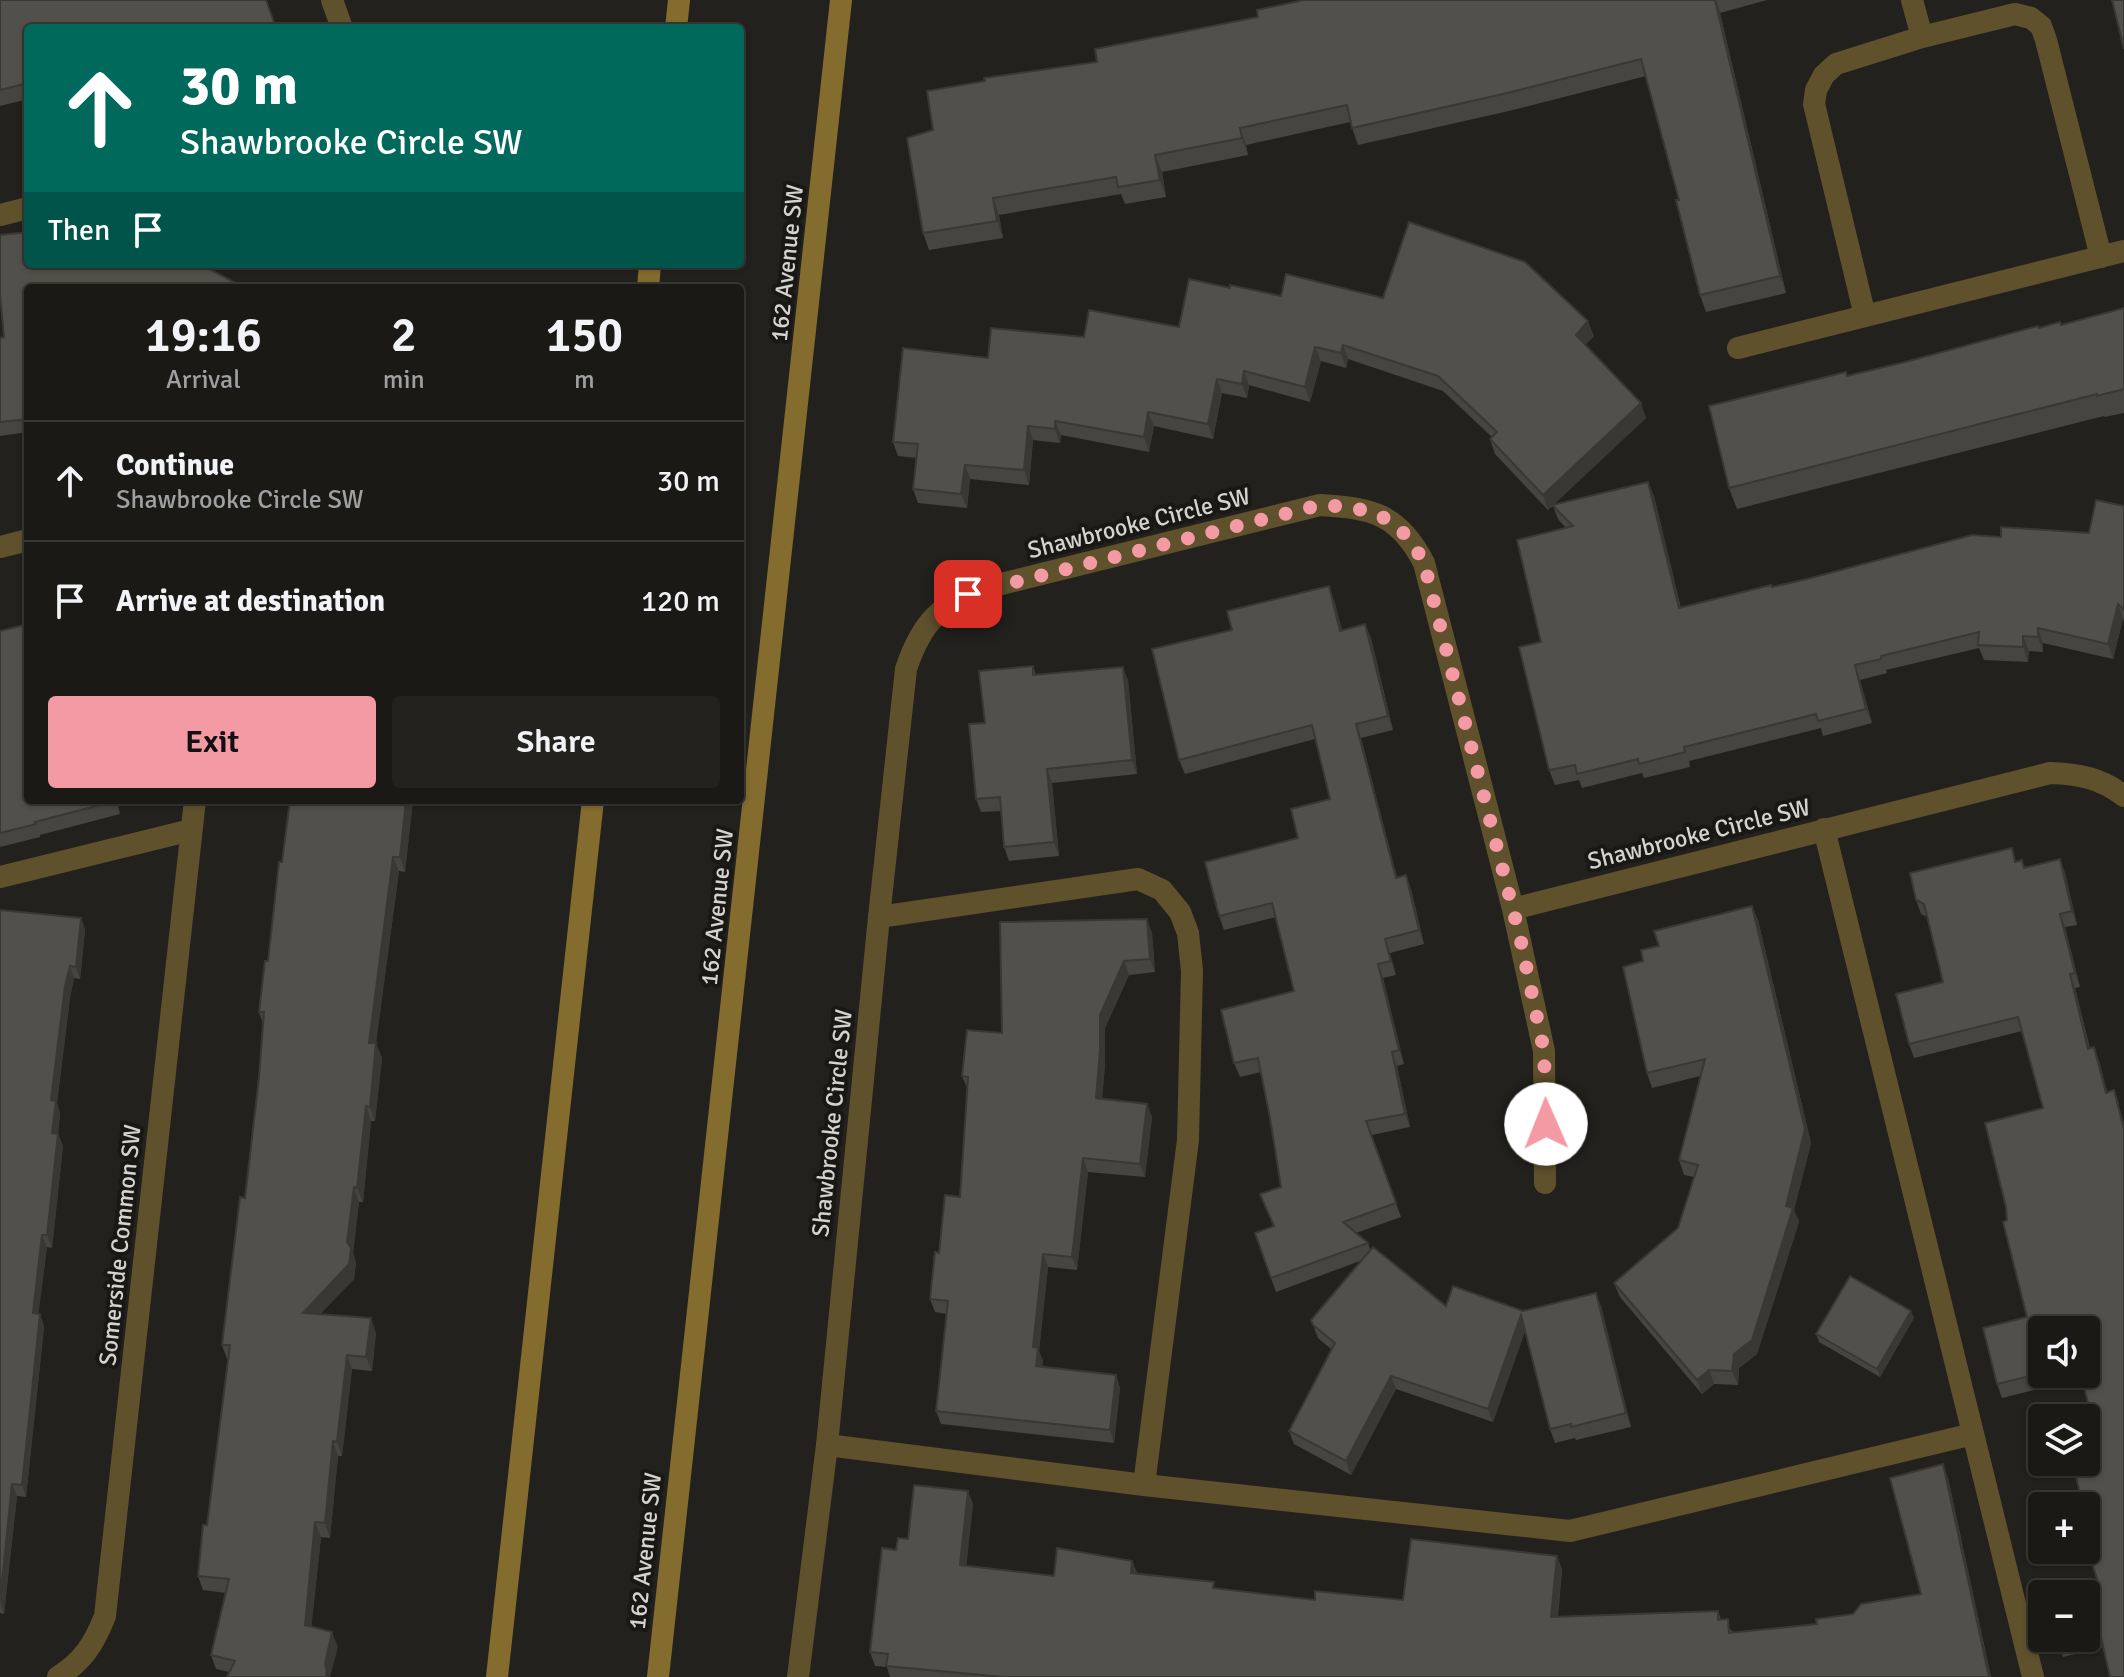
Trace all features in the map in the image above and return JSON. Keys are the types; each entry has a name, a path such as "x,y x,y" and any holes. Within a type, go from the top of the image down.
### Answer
{"main road":[{"path":"676,24 679,0"},
{"name":"162 Avenue SW","path":"658,1677 841,0"},
{"path":"497,1677 593,804"}],"street":[{"path":"332,0 341,24"},
{"path":"1912,0 1922,37"},
{"path":"1865,316 1814,104 1816,90 1824,75 1836,64 1922,37 2015,14 2031,18 2041,26 2101,257"},
{"path":"0,215 24,209"},
{"path":"1738,348 2124,251"},
{"name":"Shawbrooke Circle SW","path":"798,1677 827,1445 906,669 914,644 925,625 944,607 989,587 1320,505 1361,507 1392,522 1413,541 1424,563 1513,909 2050,773 2078,774 2108,784 2124,796"},
{"path":"0,547 24,541"},
{"name":"Somerside Common SW","path":"58,1677 78,1665 95,1641 105,1616 194,804"},
{"path":"1824,829 2033,1677"},
{"path":"0,877 191,830"},
{"path":"879,917 1138,879 1162,890 1180,912 1188,933 1192,971 1188,1140 1144,1485"},
{"path":"1513,909 1544,1051 1545,1183"},
{"path":"827,1445 1144,1485 1570,1531 1973,1434"}],"building":[{"path":"0,0 266,0 275,24 24,24 24,84 0,90"},
{"path":"1304,0 1715,0 1780,276 1700,295 1676,200 1679,200 1641,59 1352,128 1347,105 1240,128 1242,138 1155,155 1160,180 1118,187 1116,177 993,198 997,221 923,233 907,138 933,130 927,91 985,81 984,78 1097,62 1095,49 1258,17 1257,10"},
{"path":"2112,0 2124,0 2124,49"},
{"path":"1409,222 1525,262 1588,321 1576,335 1641,403 1543,495 1490,439 1497,432 1438,376 1343,345 1341,353 1315,347 1305,387 1244,371 1242,384 1217,379 1208,424 1148,412 1144,437 1055,421 1055,429 1028,426 1024,470 965,465 961,494 913,489 918,444 893,442 903,348 988,358 991,328 1084,337 1089,310 1179,327 1189,279 1281,296 1286,274 1383,298"},
{"path":"24,232 24,268 208,268 238,284 24,284 24,419 0,422 0,338 4,337 0,235"},
{"path":"2124,308 2124,389 1729,488 1709,406 1846,372 1847,376 2038,326 2060,322 2061,325"},
{"path":"1648,482 1679,608 1807,579 1972,535 2001,537 2001,527 2089,533 2096,500 2124,506 2124,610 2118,604 2108,644 2038,628 2038,637 2023,636 2023,647 1978,645 1979,632 1855,665 1866,709 1818,721 1816,714 1684,747 1685,752 1639,764 1638,759 1577,774 1575,765 1549,770 1519,647 1541,642 1517,540 1573,526 1552,505"},
{"path":"1329,586 1340,631 1365,624 1388,716 1356,724 1396,878 1406,875 1419,930 1385,939 1391,961 1378,964 1399,1050 1392,1052 1405,1114 1366,1121 1396,1203 1343,1222 1368,1243 1271,1278 1255,1233 1274,1226 1260,1194 1281,1187 1270,1118 1258,1058 1234,1063 1221,1010 1294,991 1272,903 1219,916 1205,862 1298,838 1291,809 1330,799 1312,725 1179,760 1152,649 1232,630 1227,611"},
{"path":"24,625 24,804 104,804 0,833 0,631"},
{"path":"1033,666 1033,675 1123,667 1132,760 1047,769 1054,842 1004,847 1000,797 976,799 969,724 985,723 979,671"},
{"path":"289,804 406,804 400,857 393,857 369,1043 376,1043 370,1107 366,1106 357,1188 354,1187 347,1242 351,1248 349,1264 303,1313 371,1318 366,1357 347,1355 337,1442 333,1441 325,1523 315,1522 305,1625 332,1632 325,1664 326,1677 227,1677 235,1661 211,1655 229,1579 198,1576 230,1345 222,1345 240,1197 245,1198 259,1077 264,1012 259,1012 265,961 268,961 279,862 282,862"},
{"path":"2012,848 2015,862 2022,860 2024,868 2060,859 2072,911 2060,914 2075,973 2070,974 2088,1049 2094,1047 2106,1093 2114,1090 2124,1129 2124,1677 2110,1677 2100,1633 2100,1580 2097,1580 2092,1564 2100,1564 2100,1492 2080,1492 2076,1476 2100,1476 2100,1404 2088,1404 2084,1388 2100,1388 2100,1316 2028,1316 2028,1376 1997,1384 1983,1328 2027,1317 2003,1222 2007,1220 2006,1207 1985,1123 2043,1108 2018,1017 1909,1044 1896,994 1943,982 1924,904 1916,900 1910,873"},
{"path":"1752,906 1805,1129 1786,1206 1793,1208 1752,1340 1734,1354 1732,1371 1709,1370 1697,1380 1614,1283 1678,1228 1698,1165 1679,1160 1705,1059 1647,1073 1623,967 1643,961 1641,950 1659,946 1654,931"},
{"path":"0,910 81,918 76,967 70,966 65,986 51,1100 56,1101 52,1133 58,1134 47,1235 42,1235 33,1313 40,1314 22,1485 12,1484 0,1601"},
{"path":"1147,919 1150,959 1124,961 1100,1015 1096,1098 1147,1104 1140,1164 1083,1158 1072,1257 1043,1254 1033,1347 1038,1348 1036,1366 1116,1375 1110,1430 936,1411 948,1301 930,1299 935,1252 939,1253 945,1195 960,1197 968,1077 962,1076 967,1030 1002,1033 1000,922"},
{"path":"1373,1247 1446,1306 1453,1286 1523,1311 1596,1293 1626,1413 1550,1429 1521,1315 1488,1409 1391,1376 1346,1461 1289,1431 1335,1343 1311,1320"},
{"path":"1850,1276 1911,1311 1877,1369 1816,1334"},
{"path":"1943,1464 1989,1677 1003,1677 886,1666 888,1654 870,1652 882,1548 896,1550 898,1538 908,1539 914,1485 968,1491 960,1565 1054,1576 1057,1548 1132,1561 1131,1573 1214,1582 1213,1588 1315,1600 1315,1591 1403,1600 1411,1539 1557,1556 1551,1617 1718,1611 1718,1620 1728,1619 1729,1633 1817,1624 1816,1619 1853,1614 1861,1604 1921,1594 1890,1478"}],"route":[{"path":"968,594 1320,505 1361,507 1392,522 1413,541 1424,563 1513,909 1544,1051 1546,1124"}]}
